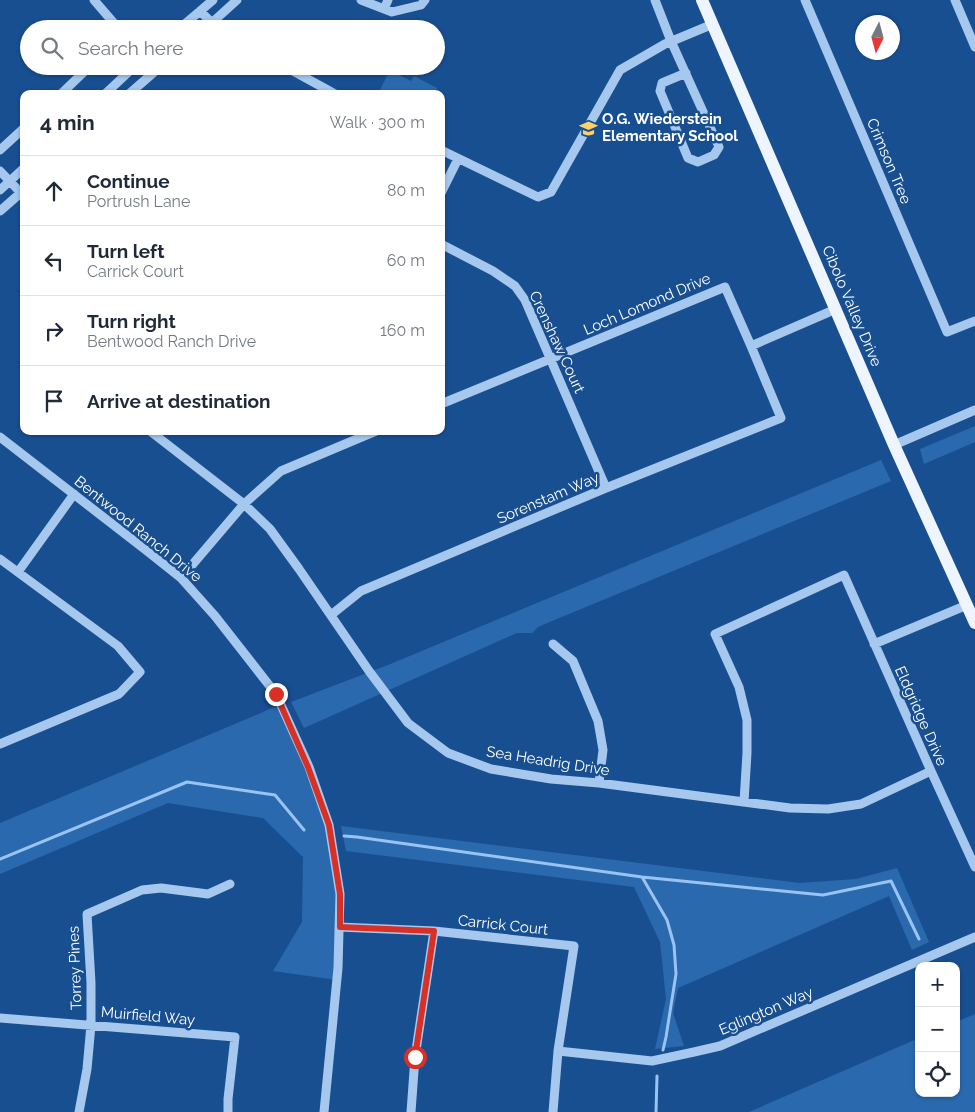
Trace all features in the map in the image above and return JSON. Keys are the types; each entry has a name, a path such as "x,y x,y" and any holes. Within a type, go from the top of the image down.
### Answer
{"main road":[{"name":"Cibolo Valley Drive","path":"702,0 894,444 975,623"}],"street":[{"path":"94,0 111,20"},
{"path":"190,20 213,0"},
{"path":"218,20 237,0"},
{"path":"361,0 392,12 421,5 425,0"},
{"path":"384,10 388,0"},
{"path":"655,0 671,41 686,74 719,147 714,155 698,162 688,158 660,91 662,83 686,74"},
{"name":"Crimson Tree","path":"805,0 947,332 975,320"},
{"path":"955,0 975,47"},
{"path":"200,11 206,20"},
{"path":"445,152 538,198 551,192 620,70 671,41 712,24"},
{"path":"65,90 81,75"},
{"path":"109,90 125,75"},
{"path":"134,90 150,75"},
{"path":"300,75 328,90"},
{"path":"0,150 20,132"},
{"path":"445,185 458,159"},
{"path":"0,172 20,190"},
{"path":"0,190 20,172"},
{"path":"0,211 20,194"},
{"name":"Crenshaw Court","path":"445,246 492,271 515,286 525,300 606,488"},
{"name":"Loch Lomond Drive","path":"445,402 725,287 751,346"},
{"path":"751,346 836,309"},
{"name":"Sorenstam Way","path":"331,615 361,591 606,488 781,418 751,346"},
{"path":"894,444 975,410"},
{"name":"Sea Headrig Drive","path":"155,435 244,504 270,529 369,671 408,723 448,753 491,769 551,779 599,783 790,808 828,809 861,804 931,771"},
{"path":"181,578 244,504 281,471 366,435"},
{"name":"Bentwood Ranch Drive","path":"0,437 181,578 215,616 276,694 308,767 329,825 340,894 338,968 324,1112"},
{"path":"18,572 74,494"},
{"path":"0,559 118,646 140,672 119,694 0,744"},
{"name":"Eldgridge Drive","path":"744,802 748,720 739,687 715,634 844,575 975,867"},
{"path":"874,644 967,605"},
{"path":"553,644 573,661 598,721 603,750 599,783"},
{"name":"Torrey Pines","path":"79,1112 87,1069 91,1025 91,983 87,914 142,890 161,888 208,894 230,884"},
{"name":"Carrick Court","path":"340,927 434,931 574,946 558,1051"},
{"path":"411,1112 415,1057 434,931"},
{"name":"Eglington Way","path":"558,1051 652,1061 720,1046 975,937"},
{"name":"Muirfield Way","path":"0,1018 235,1037 228,1112"},
{"path":"554,1112 558,1051"}],"shaded area":[{"path":"388,75 400,75 411,81 414,76 437,88 436,90 380,90"},
{"path":"975,426 975,442 924,464 920,449"},
{"path":"881,460 891,481 552,621 538,627 532,633 517,633 304,728 291,702 388,665"},
{"path":"280,704 329,825 340,894 337,980 273,971 302,922 303,857 263,818 168,803 0,874 0,823"},
{"path":"341,826 800,883 856,879 897,868 929,942 912,950 889,896 678,988 673,1013 684,1046 655,1049 666,999 660,942 634,887 346,851"},
{"path":"975,1014 975,1112 749,1112 915,1040 915,1097 960,1097 960,1020"}],"waterway":[{"path":"0,859 187,782 275,795 304,830"},
{"path":"344,836 642,877 823,895 891,881 919,939"},
{"path":"642,877 667,920 674,945 676,974 663,1050"},
{"path":"656,1112 657,1076"}],"place":[{"name":"O.G. Wiederstein Elementary School","path":"588,128"}],"route":[{"path":"276,694 308,767 329,825 340,894 340,927 434,931 415,1057"}]}
